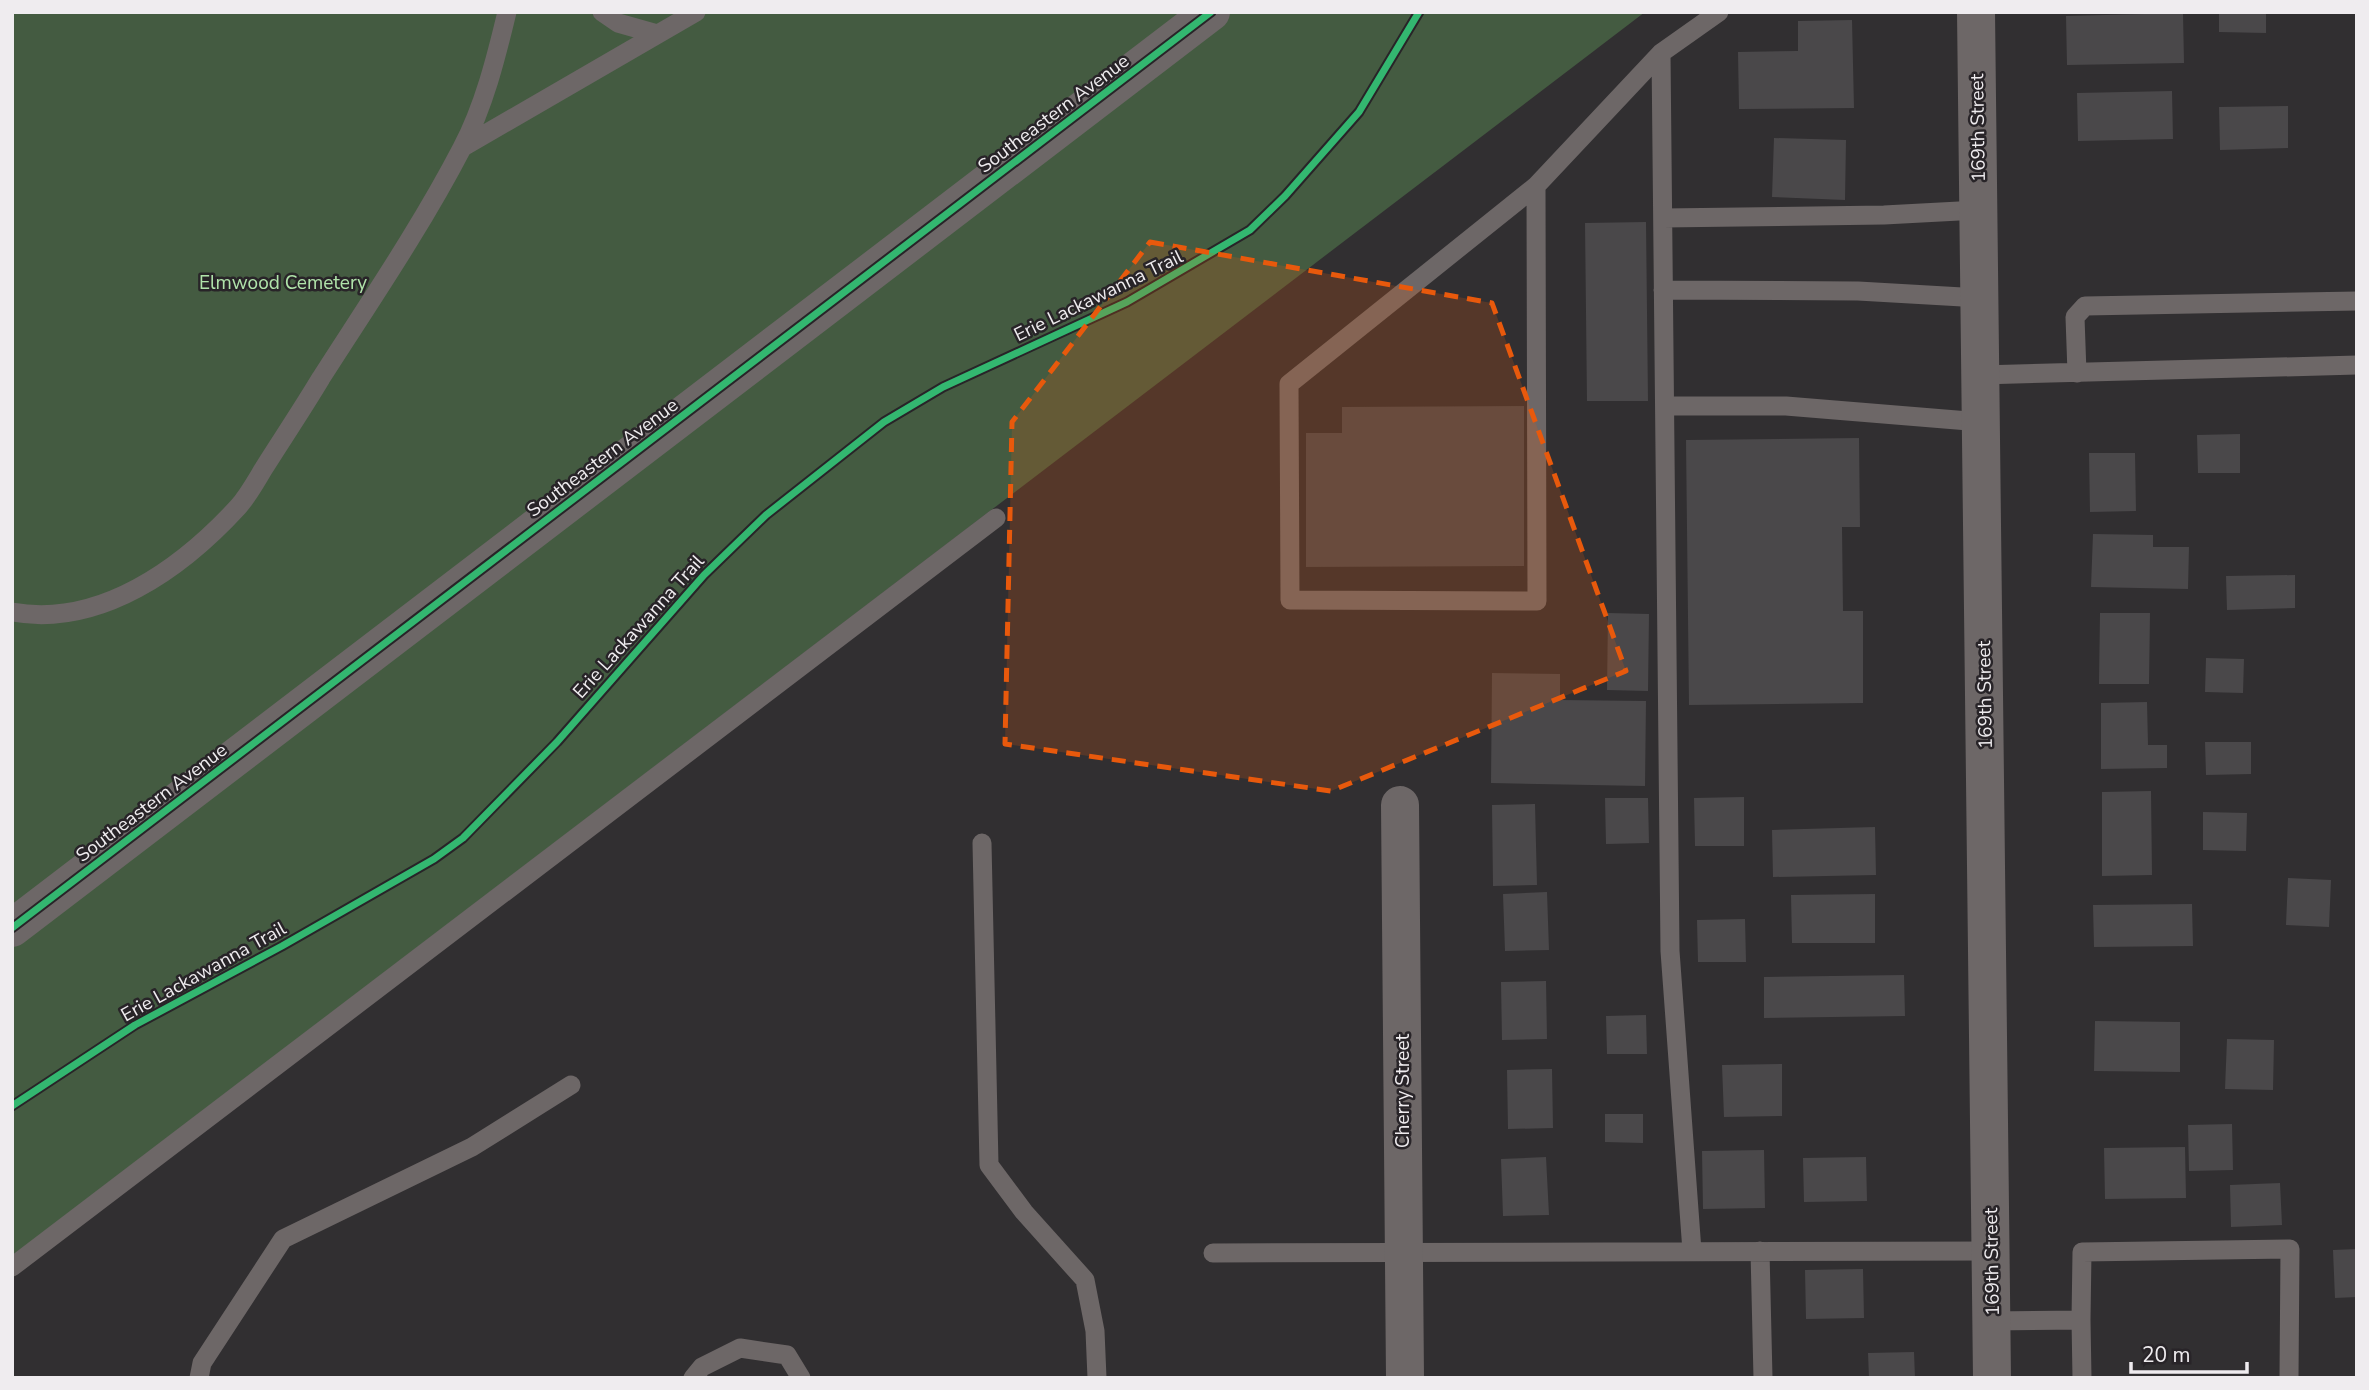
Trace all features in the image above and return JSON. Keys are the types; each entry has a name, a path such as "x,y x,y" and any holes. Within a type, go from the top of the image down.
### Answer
{"street":[{"name":"Southeastern Avenue","path":"12,928 1211,12"},
{"name":"169th Street","path":"1976,12 1992,1378"},
{"name":"Cherry Street","path":"1400,805 1405,1378"}],"lane":[{"path":"12,612 48,615 86,609 123,595 159,577 202,543 240,505 387,275 463,147 493,70 507,12"},
{"path":"602,12 618,23 657,34"},
{"path":"463,147 696,12"},
{"path":"1536,186 1537,601 1290,600 1289,384 1536,186 1661,53 1718,12"},
{"path":"1661,53 1670,951 1692,1251"},
{"path":"1662,218 1978,210"},
{"path":"1663,290 1858,291 1980,298"},
{"path":"2077,373 2075,317 2085,306 2357,302"},
{"path":"1980,375 2357,365"},
{"path":"1664,406 1786,406 1981,422"},
{"path":"12,1267 996,518"},
{"path":"982,843 989,1165 1024,1212 1085,1280 1095,1331 1097,1378"},
{"path":"199,1378 202,1363 283,1239 472,1147 571,1085"},
{"path":"2082,1378 2082,1252 2290,1249 2289,1378"},
{"path":"1760,1251 1763,1378"},
{"path":"1213,1253 1991,1251"},
{"path":"1991,1321 2081,1320"},
{"path":"693,1378 702,1367 740,1348 787,1355 801,1378"}],"highlighted area":[{"path":"1150,242 1492,303 1626,671 1331,791 1005,744 1012,422"}],"green space":[{"name":"Elmwood Cemetery","path":"12,12 1645,12 12,1256"}],"building":[{"path":"2219,12 2266,12 2266,33 2219,32"},
{"path":"2183,13 2184,63 2067,65 2066,16"},
{"path":"1852,20 1854,108 1739,109 1738,52 1798,51 1798,21"},
{"path":"2172,91 2173,139 2078,141 2077,93"},
{"path":"2288,106 2288,148 2220,150 2219,107"},
{"path":"1774,138 1846,140 1845,200 1772,197"},
{"path":"1646,222 1648,401 1587,401 1585,223"},
{"path":"1524,406 1524,566 1306,567 1306,433 1342,433 1342,407"},
{"path":"2240,434 2240,473 2198,473 2197,435"},
{"path":"1859,438 1860,527 1842,527 1843,611 1863,611 1863,703 1689,705 1686,440"},
{"path":"2089,453 2135,453 2136,511 2090,512"},
{"path":"2093,534 2153,535 2153,547 2189,547 2188,589 2091,587"},
{"path":"2295,575 2295,608 2227,610 2226,576"},
{"path":"1608,613 1649,614 1648,691 1607,690"},
{"path":"2100,613 2150,613 2149,684 2099,684"},
{"path":"2206,658 2244,659 2243,693 2205,692"},
{"path":"1492,673 1560,674 1560,700 1646,701 1645,786 1491,783"},
{"path":"2147,702 2148,745 2167,745 2167,768 2101,769 2101,703"},
{"path":"2205,742 2251,742 2251,774 2206,775"},
{"path":"2151,791 2152,875 2102,876 2102,792"},
{"path":"1744,797 1744,846 1695,846 1694,798"},
{"path":"1605,798 1648,798 1649,843 1606,844"},
{"path":"1535,804 1537,885 1493,886 1492,805"},
{"path":"2203,812 2247,813 2246,851 2203,850"},
{"path":"1875,827 1876,875 1773,877 1772,830"},
{"path":"2288,878 2331,880 2329,927 2286,925"},
{"path":"1547,892 1549,950 1505,951 1503,894"},
{"path":"1875,894 1875,943 1792,943 1791,895"},
{"path":"2192,904 2193,946 2094,947 2093,905"},
{"path":"1745,919 1746,962 1698,962 1697,920"},
{"path":"1904,975 1905,1016 1764,1018 1764,977"},
{"path":"1546,981 1547,1039 1502,1040 1501,982"},
{"path":"1646,1015 1647,1054 1607,1054 1606,1016"},
{"path":"2095,1021 2180,1022 2180,1072 2094,1071"},
{"path":"2227,1039 2274,1040 2273,1090 2225,1089"},
{"path":"1782,1064 1782,1116 1724,1117 1722,1065"},
{"path":"1552,1069 1553,1128 1508,1129 1507,1070"},
{"path":"1605,1114 1643,1114 1643,1143 1605,1142"},
{"path":"2232,1124 2233,1170 2189,1171 2188,1125"},
{"path":"2185,1147 2186,1198 2105,1199 2104,1148"},
{"path":"1764,1150 1765,1208 1703,1209 1702,1151"},
{"path":"1546,1157 1549,1215 1503,1216 1501,1159"},
{"path":"1866,1157 1867,1201 1804,1202 1803,1158"},
{"path":"2280,1183 2282,1225 2231,1227 2230,1185"},
{"path":"2357,1249 2357,1297 2335,1298 2333,1250"},
{"path":"1863,1269 1864,1318 1806,1319 1805,1270"},
{"path":"1914,1352 1915,1378 1869,1378 1868,1353"}],"cycle path":[{"path":"12,928 1211,12"},
{"name":"Erie Lackawanna Trail","path":"12,1106 135,1025 282,946 434,859 463,838 557,742 704,575 766,515 884,422 943,387 1127,302 1250,230 1285,196 1359,112 1419,12"}]}
